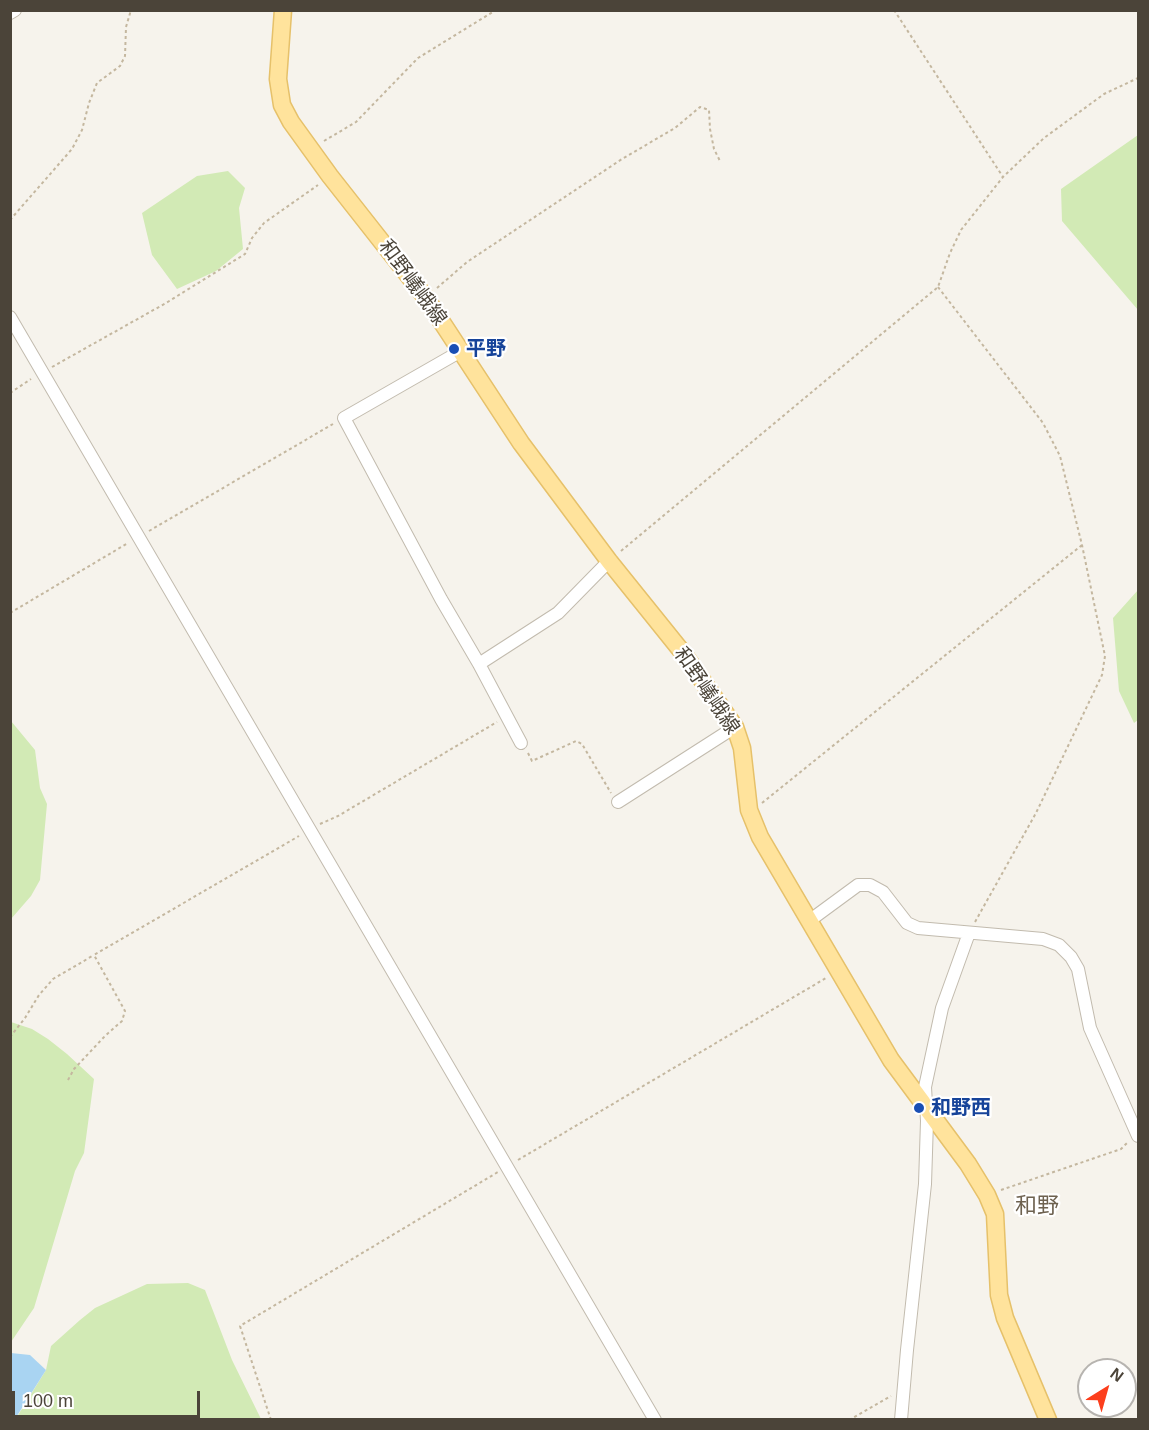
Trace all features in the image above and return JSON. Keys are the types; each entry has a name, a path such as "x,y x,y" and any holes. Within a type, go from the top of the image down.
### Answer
{"main road":[{"name":"和野嶬峨線","path":"283,10 278,79 282,105 330,176 426,298 521,443 609,561 683,653 735,728 742,748 749,810 760,837 891,1060 968,1164 987,1195 995,1214 999,1295 1005,1318 1048,1419"}],"street":[{"path":"10,13 15,10"},
{"path":"10,317 655,1419"},
{"path":"461,351 344,418 521,743"},
{"path":"479,664 558,613 609,561"},
{"path":"618,802 735,728"},
{"path":"809,921 858,885 870,885 883,892 907,923 918,928 1043,939 1059,945 1071,957 1078,969 1090,1028 1138,1135"},
{"path":"901,1419 925,1184 927,1121 925,1087 942,1008 969,933"}],"path":[{"path":"10,220 72,149 82,130 97,83 120,66 125,56 126,27 131,10"},
{"path":"311,149 356,122 418,58 496,10"},
{"path":"894,10 1002,177"},
{"path":"609,561 938,287 961,230 1002,177 1044,138 1104,94 1138,78"},
{"path":"426,298 467,262 622,159 675,128 700,107 709,110 714,149 720,161"},
{"path":"10,393 166,303 245,254 252,238 264,223 330,176"},
{"path":"938,287 1042,423 1060,456 1082,545 1105,656 1102,675 1036,813 969,933"},
{"path":"10,613 344,418"},
{"path":"749,810 760,805 1082,545"},
{"path":"10,1036 53,979 309,829 338,816 507,716"},
{"path":"521,743 532,761 576,741 582,744 618,802"},
{"path":"68,1080 74,1069 105,1036 122,1022 125,1011 94,955"},
{"path":"271,1419 240,1326 839,971"},
{"path":"987,1195 1121,1149 1138,1135"},
{"path":"849,1419 903,1389"}],"green space":[{"path":"1138,135 1138,310 1062,221 1061,189"},
{"path":"228,171 245,188 239,208 243,249 216,271 177,289 152,255 142,213 197,176"},
{"path":"1138,590 1138,720 1134,723 1119,691 1113,618"},
{"path":"11,721 35,750 40,788 47,804 40,880 31,896 11,919"},
{"path":"11,1022 32,1029 48,1039 94,1079 84,1153 75,1171 34,1308 11,1342"},
{"path":"188,1283 205,1290 232,1360 261,1419 15,1420 46,1370 51,1346 95,1308 147,1284"}],"water":[{"path":"11,1353 30,1355 46,1370 15,1419 11,1419"}],"place":[{"name":"平野","path":"454,349"},
{"name":"和野西","path":"919,1108"}],"district":[{"name":"和野","path":"1037,1207"}]}
